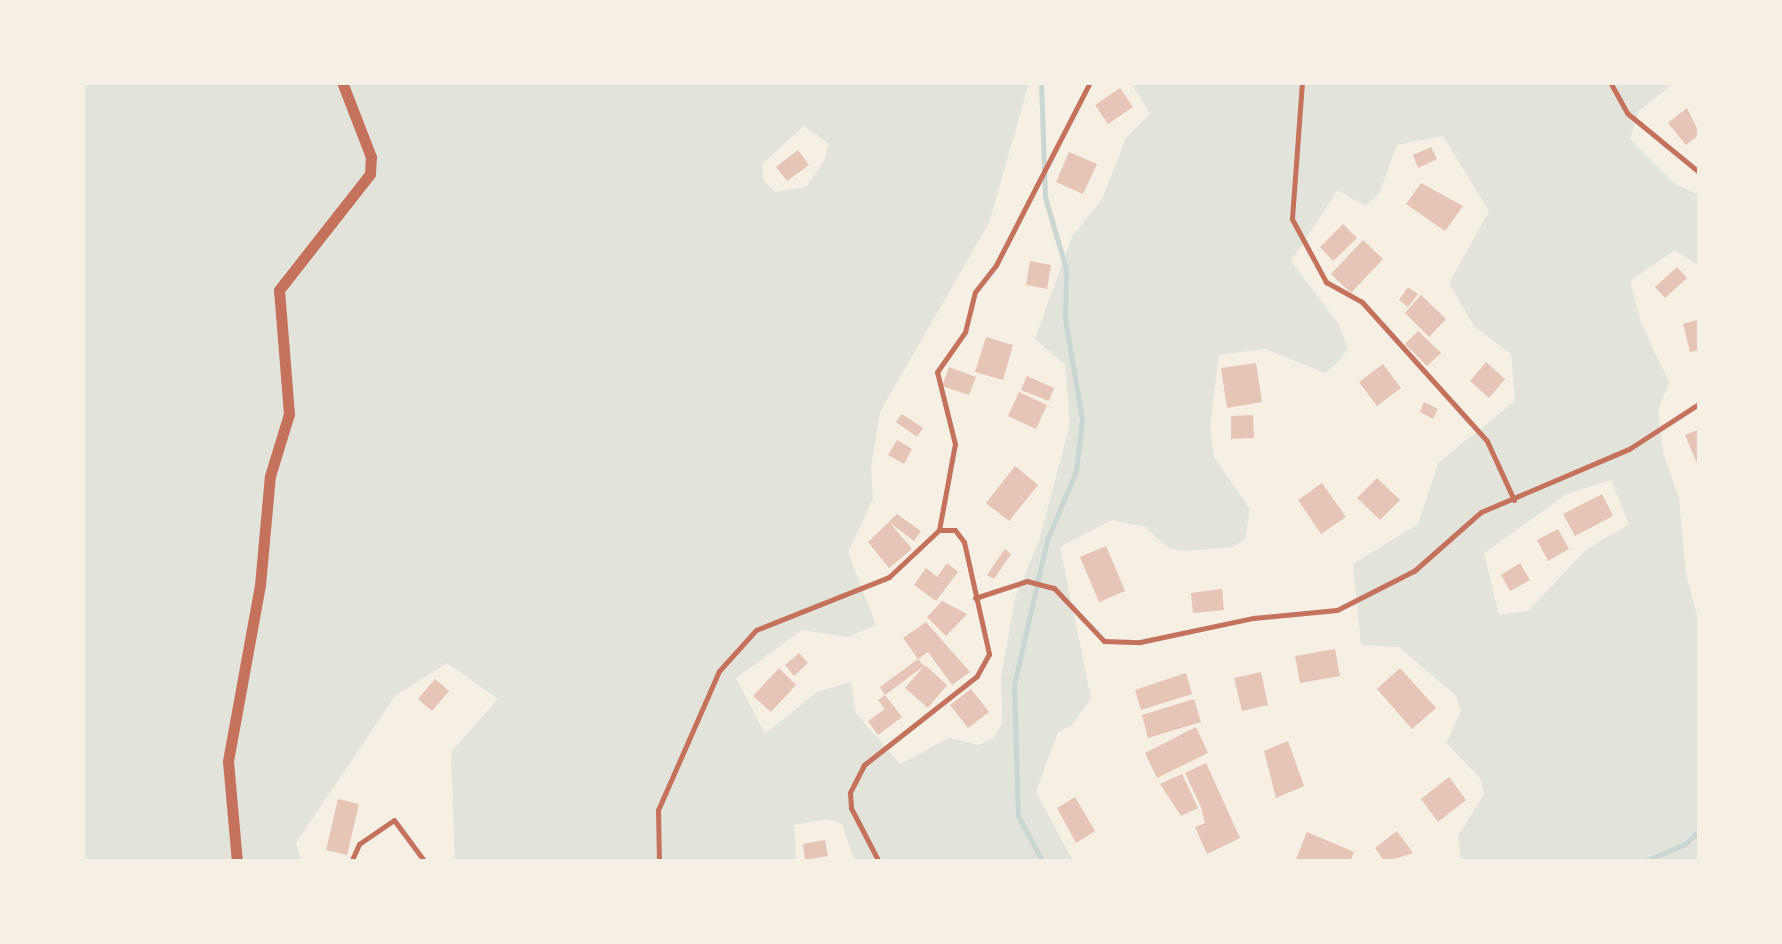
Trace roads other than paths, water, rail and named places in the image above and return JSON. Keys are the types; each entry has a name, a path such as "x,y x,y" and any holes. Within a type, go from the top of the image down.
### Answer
{"street":[{"path":"237,862 228,761 260,585 270,476 289,414 279,290 370,174 372,157 342,82"}],"lane":[{"path":"659,862 658,810 719,671 756,630 897,572 939,530 955,444 937,372 966,332 975,292 996,265 1035,181 1053,160 1090,82"},
{"path":"1302,82 1292,219 1326,282 1362,302 1487,441 1514,500"},
{"path":"1610,82 1627,113 1700,173"},
{"path":"975,598 1026,581 1054,588 1104,642 1140,642 1253,618 1337,610 1385,590 1482,512 1645,441 1700,403"},
{"path":"879,862 858,824 850,793 873,753 927,719 983,669 989,647 961,534 939,530"},
{"path":"351,862 359,844 394,820 425,862"}],"waterway":[{"path":"1041,82 1045,197 1066,269 1065,319 1082,420 1076,471 1047,540 1014,685 1018,816 1043,862"},
{"path":"1643,862 1685,844 1700,830"}]}
